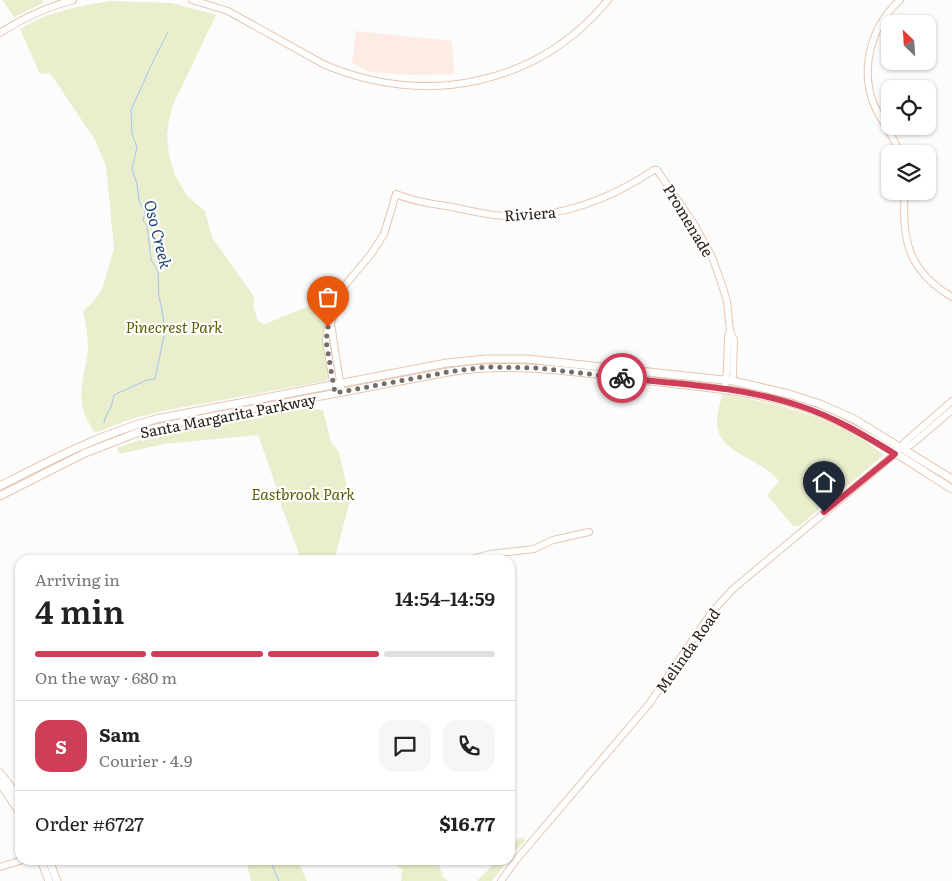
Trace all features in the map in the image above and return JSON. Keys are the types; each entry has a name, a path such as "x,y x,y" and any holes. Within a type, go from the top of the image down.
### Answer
{"main road":[{"path":"0,33 54,5 73,0"},
{"path":"192,0 228,11 337,71 380,83 424,87 476,81 521,67 564,42 590,20 608,0"},
{"path":"897,145 874,103 868,78 873,40 884,18 900,0"},
{"name":"Riviera","path":"337,384 328,327 331,324 342,289 371,254 384,234 396,194 410,199 482,213 508,216 538,215 596,201 620,191 657,170"},
{"name":"Promenade","path":"657,170 694,224 712,257 726,297 730,331 728,337 731,351 731,379 728,390"},
{"path":"904,200 903,226 909,248 917,265 934,286 952,298"},
{"name":"Santa Margarita Parkway","path":"0,486 84,444 126,427 156,419 460,362 502,358 546,360 731,379 777,390 820,404 854,420 952,479"},
{"name":"Santa Margarita Parkway","path":"0,496 85,453 133,434 338,392 448,372 504,367 552,369 728,390 773,398 813,411 852,428 952,489"},
{"path":"337,384 338,392"},
{"name":"Melinda Road","path":"515,863 649,704 708,618 724,598 745,577 902,448 906,442 952,401"},
{"name":"Melinda Road","path":"902,448 911,445 952,410"},
{"path":"486,555 534,549 553,540 589,532"},
{"path":"0,773 15,792"},
{"path":"0,783 15,806"},
{"path":"0,867 15,862"},
{"path":"43,865 49,881"},
{"path":"51,865 57,881"},
{"name":"Melinda Road","path":"501,881 514,865"}],"shaded area":[{"path":"356,31 452,41 454,74 410,75 370,72 352,63"}],"green space":[{"path":"2,0 43,0 43,3 14,17"},
{"name":"Pinecrest Park","path":"110,1 172,3 216,15 173,105 169,120 167,135 169,155 175,175 187,196 205,211 212,237 255,298 253,306 258,321 265,324 332,297 326,318 324,337 329,377 326,381 162,411 128,420 97,432 93,431 84,412 81,399 88,350 83,311 102,290 114,248 106,166 95,140 50,73 40,74 20,29 52,14"},
{"path":"723,394 774,404 824,420 859,437 884,455 799,526 793,526 767,495 779,481 766,469 731,448 719,434 717,424 718,411"},
{"name":"Eastbrook Park","path":"291,410 323,410 331,442 339,452 350,500 336,555 299,555 281,508 279,495 258,435 164,444 119,454 117,448 148,437"},
{"path":"524,837 525,841 515,852 515,842"},
{"path":"247,865 299,865 307,881 251,881"},
{"path":"439,865 443,877 448,881 401,881 402,869 397,866"},
{"path":"493,865 504,865 492,881 477,881"}],"waterway":[{"name":"Oso Creek","path":"104,423 114,395 147,380 155,379 165,331 159,297 158,271 151,260 147,225 143,221 145,212 139,201 137,184 132,169 137,147 132,134 131,110 168,32"},
{"name":"Oso Creek","path":"272,865 279,881"}],"way so far":[{"path":"328,327 326,341 335,393 464,369 485,367 538,368 622,378"}],"route":[{"path":"622,378 738,391 791,403 842,423 895,454 824,512"}]}
